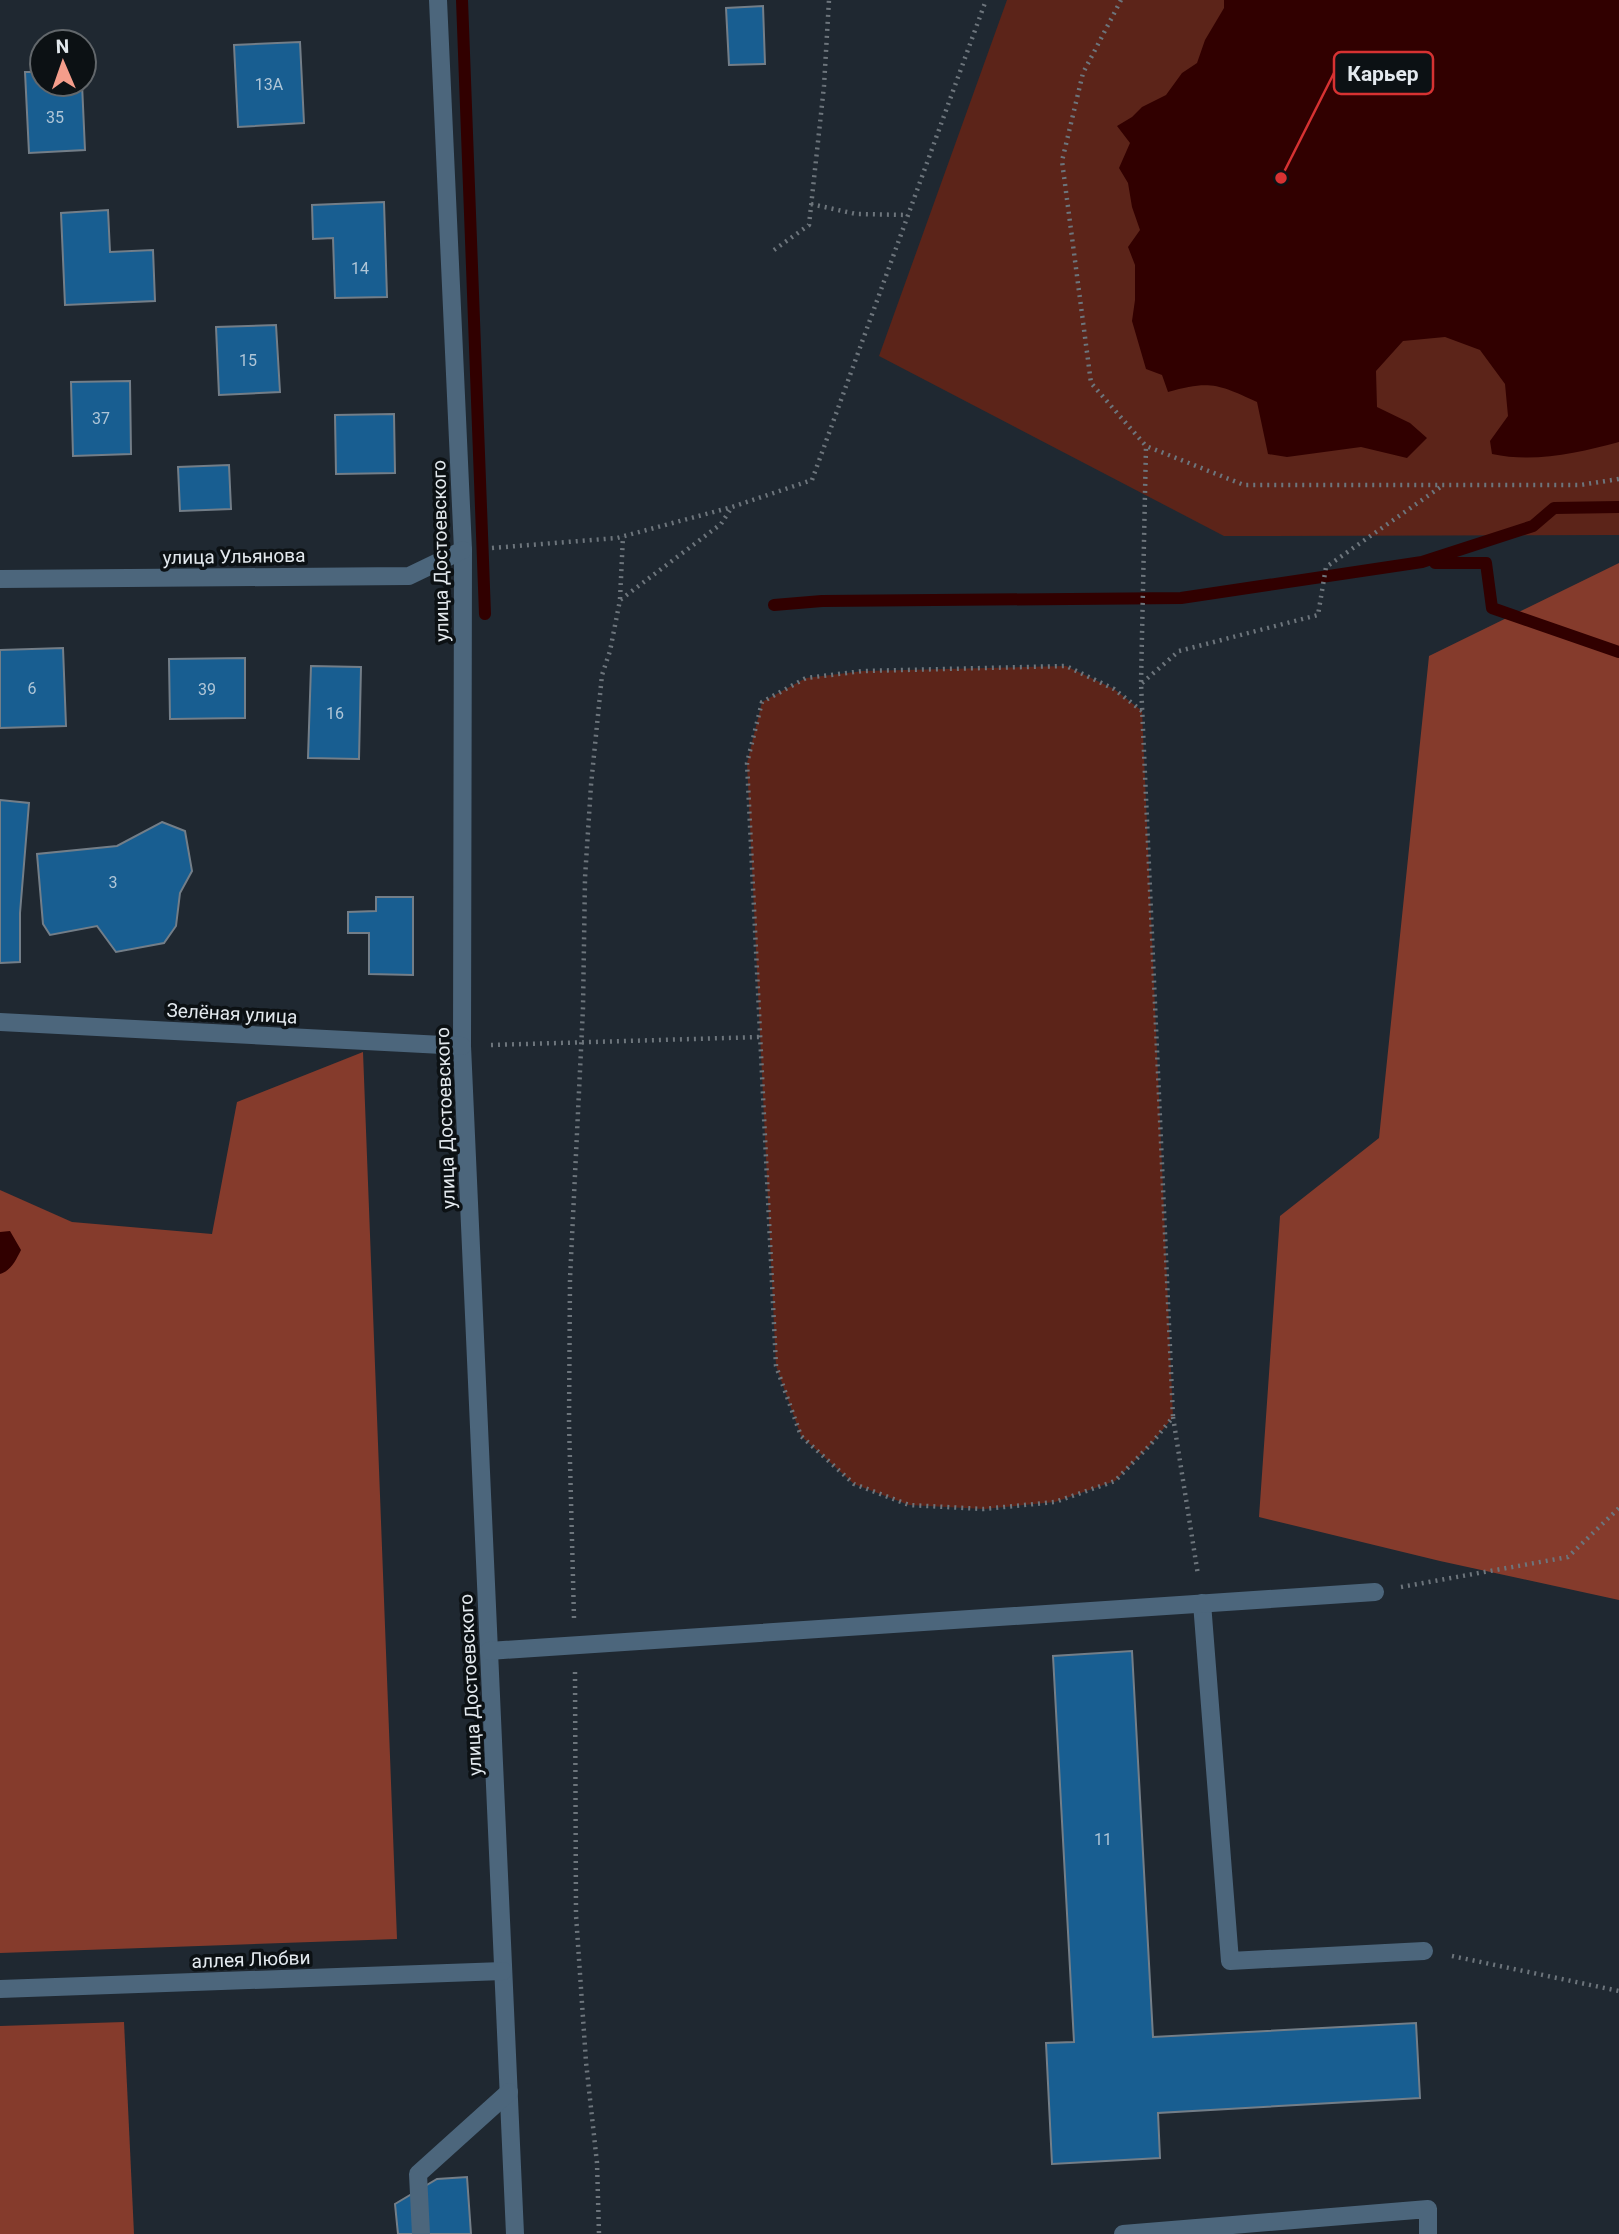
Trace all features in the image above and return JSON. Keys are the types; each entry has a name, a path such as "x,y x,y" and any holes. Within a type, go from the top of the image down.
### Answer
{"street":[{"name":"улица Достоевского","path":"438,0 463,550 462,1046 514,2234"},
{"name":"улица Ульянова","path":"0,579 408,576 463,550"},
{"name":"Зелёная улица","path":"0,1021 462,1046"},
{"path":"489,1651 1375,1592"},
{"path":"1202,1604 1230,1961 1424,1951"},
{"name":"аллея Любви","path":"0,1989 503,1971"},
{"path":"421,2234 418,2174 509,2092"},
{"path":"1124,2234 1428,2209 1429,2234"}],"path":[{"path":"774,250 808,225 824,86 829,0"},
{"path":"495,548 623,536 732,507 812,480 986,0"},
{"path":"1121,0 1083,73 1062,161 1091,383 1146,446 1244,485 1580,485 1619,479"},
{"path":"811,204 856,214 908,215"},
{"path":"1146,446 1141,683 1173,1417 1202,1604"},
{"path":"1141,683 1180,650 1318,615 1326,566 1443,485"},
{"path":"620,600 721,524 732,507"},
{"path":"599,2234 597,2163 586,2062 576,1915 575,1646 569,1423 570,1292 585,878 591,785 602,675 610,651 620,600 623,536"},
{"path":"1142,711 1114,689 1066,666 863,671 806,678 762,702 747,763 776,1366 801,1436 854,1484 909,1505 984,1509 1055,1502 1115,1481 1173,1417"},
{"path":"462,1046 760,1037"},
{"path":"1375,1592 1568,1558 1619,1508"},
{"path":"1424,1951 1619,1991"}],"shaded area":[{"path":"1007,0 1619,0 1619,535 1224,536 879,356"},
{"path":"1224,0 1619,0 1619,442 1540,457 1492,454 1490,441 1508,416 1505,384 1480,350 1445,337 1403,341 1376,371 1377,407 1410,423 1427,438 1407,458 1361,447 1287,457 1268,454 1257,402 1214,386 1194,386 1168,392 1162,375 1146,369 1132,321 1135,265 1128,247 1140,230 1128,183 1119,168 1130,143 1117,126 1142,107 1166,95 1182,73 1197,63 1205,40 1224,8"},
{"path":"1619,563 1619,1600 1440,1561 1259,1517 1280,1216 1379,1138 1429,656"},
{"path":"1066,666 1114,689 1142,711 1173,1417 1115,1481 1055,1502 984,1509 909,1505 854,1484 801,1436 776,1366 747,763 762,702 806,678 863,671"},
{"path":"363,1052 397,1939 0,1953 0,1190 72,1222 212,1234 237,1102"},
{"path":"10,1231 21,1250 10,1268 0,1274 0,1232"},
{"path":"124,2022 134,2234 0,2234 0,2026"}],"building":[{"path":"763,6 765,64 729,65 726,8"},
{"path":"300,42 304,123 238,127 234,45"},
{"path":"25,72 28,72 28,98 83,98 85,150 29,153"},
{"path":"384,202 387,297 335,298 333,238 313,239 312,205"},
{"path":"108,210 110,252 153,250 155,301 65,305 61,213"},
{"path":"276,325 280,392 219,395 216,327"},
{"path":"130,381 131,454 73,456 71,382"},
{"path":"394,414 395,473 336,474 335,415"},
{"path":"229,465 231,509 180,511 178,467"},
{"path":"63,648 66,726 0,728 0,650"},
{"path":"245,658 245,718 170,719 169,659"},
{"path":"311,666 361,667 359,759 308,758"},
{"path":"0,800 29,803 20,913 20,962 0,963"},
{"path":"162,822 185,831 192,871 180,893 176,926 164,943 116,952 97,926 50,935 43,924 37,854 117,846"},
{"path":"376,897 413,897 413,975 369,974 369,933 348,933 348,912 376,911"},
{"path":"1132,1651 1153,2037 1416,2023 1420,2098 1158,2113 1160,2158 1052,2164 1046,2043 1074,2042 1053,1656"},
{"path":"467,2177 471,2234 398,2234 395,2204 437,2179"}],"waterway":[{"path":"462,0 485,614"},
{"path":"774,605 822,601 1181,598 1422,562 1533,526 1554,508 1619,507"},
{"path":"1435,563 1486,563 1492,608 1619,652"}],"place":[{"name":"Карьер","path":"1281,178"}]}
